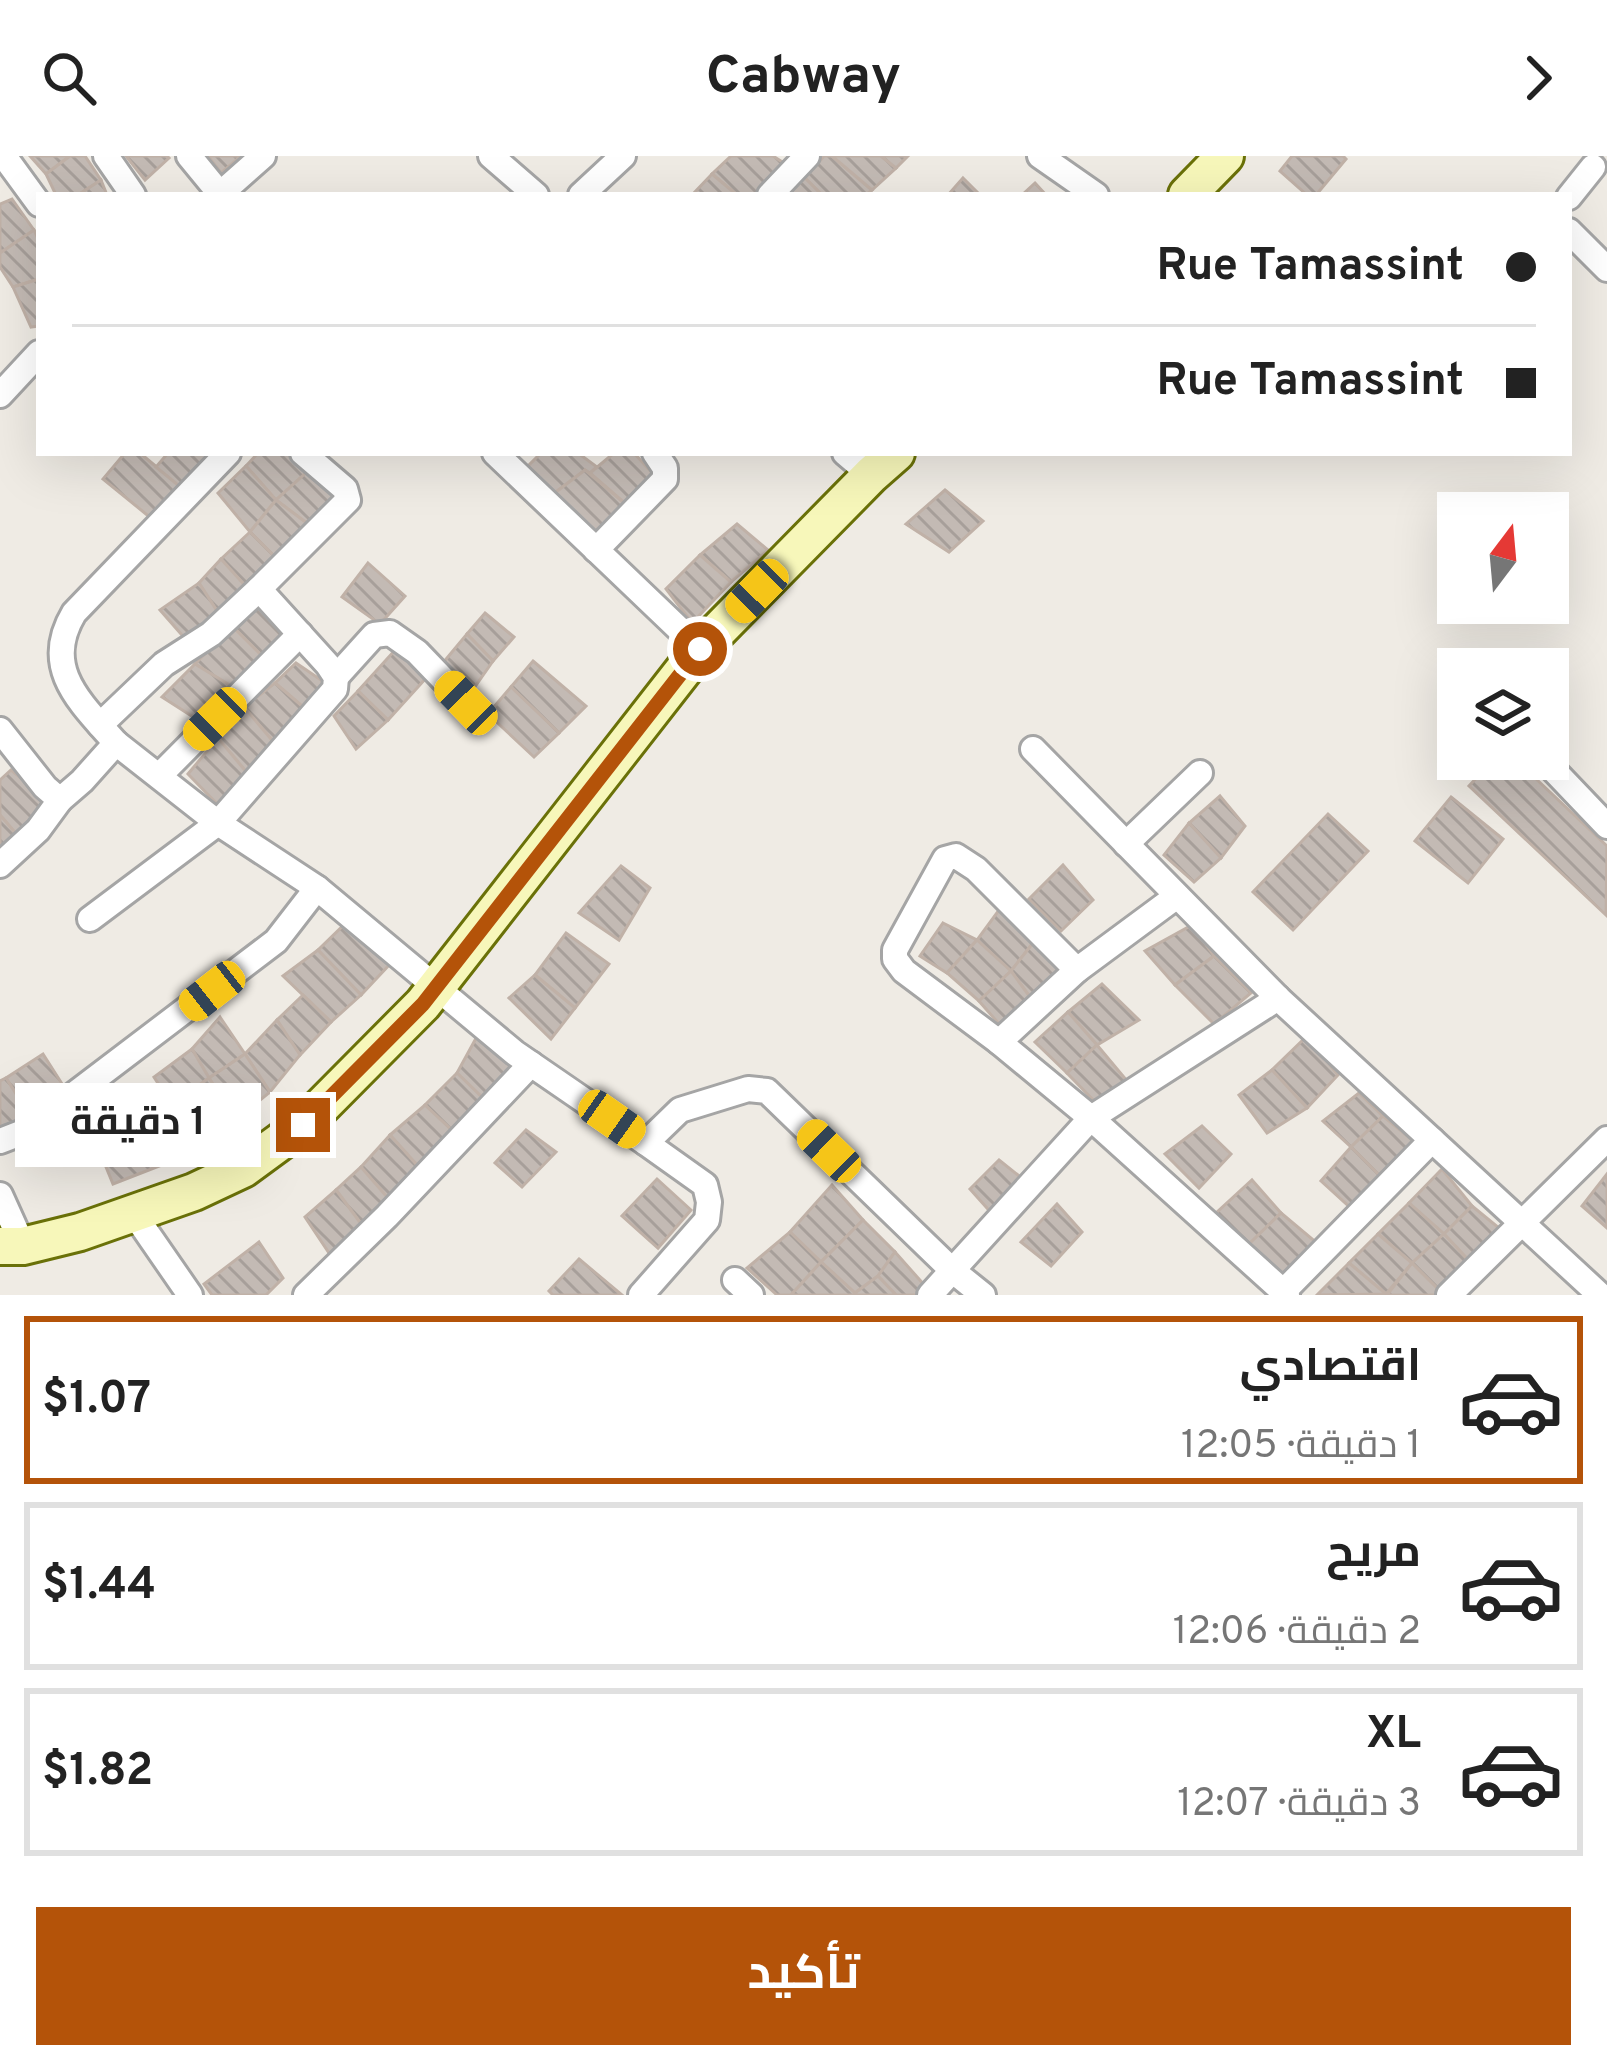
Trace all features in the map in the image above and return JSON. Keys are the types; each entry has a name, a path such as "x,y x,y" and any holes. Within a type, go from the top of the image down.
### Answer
{"main road":[{"path":"11,1246 80,1232 194,1192 243,1168 303,1125 423,1004 700,649 871,460"}],"street":[{"path":"4,156 36,200"},
{"path":"106,156 131,192"},
{"path":"189,156 218,192"},
{"path":"223,192 263,156"},
{"path":"491,156 533,192"},
{"path":"584,192 623,156"},
{"path":"773,192 807,156"},
{"path":"1040,156 1092,192"},
{"path":"1572,192 1593,166"},
{"path":"1572,234 1607,269"},
{"path":"0,395 36,356"},
{"path":"224,456 74,613 62,632 60,651 74,696 108,734 218,823 317,888 531,1064 705,1185 707,1220 641,1295"},
{"path":"0,865 82,782 108,734 164,664 211,634 348,500 345,489 306,456"},
{"path":"498,456 700,649"},
{"path":"596,550 664,479 665,468 657,456"},
{"path":"259,589 336,677"},
{"path":"89,920 218,823 335,689 336,677 374,635 390,633 417,652 466,703"},
{"path":"159,776 300,634"},
{"path":"0,730 60,800"},
{"path":"1033,749 1278,998 1600,1295"},
{"path":"1126,844 1200,773"},
{"path":"1563,780 1607,826"},
{"path":"1077,970 976,869 956,856 945,860 895,959 904,971 1091,1118 1285,1294 1432,1140"},
{"path":"0,1141 26,1131 276,941 317,888"},
{"path":"999,1042 1077,970 1178,896"},
{"path":"930,1295 1091,1118 1278,998"},
{"path":"306,1295 531,1064"},
{"path":"646,1143 680,1110 748,1089 767,1091 983,1295"},
{"path":"1449,1295 1607,1139"},
{"path":"0,1195 11,1246"},
{"path":"134,1214 190,1295"}],"building":[{"path":"30,156 70,156 46,174"},
{"path":"70,156 85,156 101,180 83,192 55,192 46,174"},
{"path":"126,156 167,156 169,158 145,180"},
{"path":"208,156 241,156 221,173"},
{"path":"731,156 773,156 787,165 759,192 733,192 712,174"},
{"path":"824,156 832,156 872,190 819,192 805,178"},
{"path":"832,156 881,156 896,168 872,190"},
{"path":"881,156 908,156 896,168"},
{"path":"1292,156 1346,159 1318,192 1304,192 1280,171"},
{"path":"712,174 733,192 695,192"},
{"path":"805,178 819,192 790,192"},
{"path":"963,178 977,192 951,192"},
{"path":"101,180 106,192 83,192"},
{"path":"12,199 34,230 0,253 0,204"},
{"path":"34,230 36,280 13,287 0,267 0,253"},
{"path":"36,280 36,326 31,327 13,287"},
{"path":"122,456 144,456 183,489 157,523 103,479"},
{"path":"165,456 211,456 183,489 156,467"},
{"path":"255,456 294,456 308,471 276,500 246,466"},
{"path":"538,456 582,456 597,467 590,473 585,470 552,495 525,469"},
{"path":"610,456 637,456 656,477 629,507 590,473"},
{"path":"246,466 276,500 250,532 218,493"},
{"path":"585,470 629,507 602,537 552,495"},
{"path":"308,471 338,499 312,527 276,500"},
{"path":"945,490 983,521 949,552 906,524"},
{"path":"276,500 312,527 280,562 250,532"},
{"path":"737,524 768,550 731,582 700,555"},
{"path":"250,532 280,562 249,590 221,559"},
{"path":"700,555 731,582 692,623 666,589"},
{"path":"221,559 249,590 219,614 199,583"},
{"path":"368,563 405,596 380,624 342,597"},
{"path":"199,583 219,614 189,643 160,610"},
{"path":"252,602 286,637 262,656 232,626"},
{"path":"485,613 514,637 493,661 467,634"},
{"path":"232,626 262,656 231,686 195,664"},
{"path":"467,634 493,661 474,688 442,664"},
{"path":"396,649 428,676 388,720 358,691"},
{"path":"533,661 586,706 559,733 511,687"},
{"path":"296,663 330,686 309,712 275,683"},
{"path":"195,664 231,686 198,720 162,697"},
{"path":"275,683 309,712 276,745 244,707"},
{"path":"511,687 559,733 534,757 488,714"},
{"path":"358,691 388,720 356,749 334,716"},
{"path":"244,707 276,745 248,774 218,738"},
{"path":"218,738 248,774 220,807 188,774"},
{"path":"11,770 52,803 18,836 0,815 0,780"},
{"path":"1475,780 1537,780 1607,846 1606,915 1469,786"},
{"path":"1220,796 1245,826 1221,858 1189,823"},
{"path":"1451,797 1503,839 1468,883 1415,841"},
{"path":"1328,814 1368,851 1293,930 1253,892"},
{"path":"0,815 18,836 0,850"},
{"path":"1189,823 1221,858 1194,882 1164,855"},
{"path":"1063,865 1093,900 1061,931 1029,899"},
{"path":"621,866 650,888 619,940 579,913"},
{"path":"999,910 1033,943 1011,971 977,940"},
{"path":"350,919 391,963 361,995 318,950"},
{"path":"943,923 977,940 947,973 920,956"},
{"path":"1192,925 1214,956 1175,985 1145,951"},
{"path":"566,933 609,964 575,1008 535,975"},
{"path":"977,940 1011,971 979,1001 947,973"},
{"path":"1033,943 1062,968 1030,997 1011,971"},
{"path":"318,950 361,995 331,1022 283,976"},
{"path":"1214,956 1251,993 1214,1024 1175,985"},
{"path":"1011,971 1030,997 1000,1025 979,1001"},
{"path":"535,975 575,1008 551,1039 509,998"},
{"path":"1102,984 1139,1020 1097,1045 1068,1012"},
{"path":"303,995 331,1022 300,1055 277,1020"},
{"path":"1068,1012 1097,1045 1067,1073 1035,1042"},
{"path":"220,1017 245,1054 209,1078 192,1049"},
{"path":"277,1020 300,1055 270,1092 245,1054"},
{"path":"480,1031 521,1070 487,1102 457,1073"},
{"path":"1307,1036 1338,1075 1307,1108 1272,1070"},
{"path":"1097,1045 1128,1082 1099,1106 1067,1073"},
{"path":"192,1049 209,1078 172,1105 154,1077"},
{"path":"43,1054 66,1090 30,1116 6,1078"},
{"path":"245,1054 270,1092 236,1120 209,1078"},
{"path":"1272,1070 1307,1108 1267,1133 1239,1095"},
{"path":"457,1073 487,1102 458,1136 425,1105"},
{"path":"6,1078 30,1116 0,1131 0,1081"},
{"path":"209,1078 236,1120 201,1142 172,1105"},
{"path":"1359,1093 1383,1116 1351,1147 1323,1121"},
{"path":"172,1105 201,1142 167,1163 141,1124"},
{"path":"425,1105 458,1136 424,1173 390,1135"},
{"path":"1383,1116 1416,1143 1381,1177 1351,1147"},
{"path":"141,1124 167,1163 113,1184 97,1145"},
{"path":"1202,1126 1231,1154 1199,1188 1165,1154"},
{"path":"526,1130 556,1152 522,1187 495,1163"},
{"path":"390,1135 424,1173 394,1205 361,1167"},
{"path":"1351,1147 1381,1177 1353,1210 1321,1181"},
{"path":"999,1160 1028,1183 995,1217 970,1189"},
{"path":"361,1167 394,1205 362,1225 336,1190"},
{"path":"1442,1169 1472,1206 1444,1234 1409,1203"},
{"path":"1607,1174 1607,1228 1582,1206"},
{"path":"657,1179 691,1210 658,1248 622,1216"},
{"path":"1252,1180 1281,1213 1249,1244 1216,1213"},
{"path":"832,1185 863,1220 821,1262 790,1232"},
{"path":"336,1190 362,1225 333,1259 305,1217"},
{"path":"1409,1203 1444,1234 1412,1263 1378,1234"},
{"path":"1057,1204 1082,1232 1051,1266 1021,1242"},
{"path":"1472,1206 1504,1232 1472,1264 1444,1234"},
{"path":"1281,1213 1317,1243 1282,1278 1249,1244"},
{"path":"863,1220 895,1252 878,1276 855,1293 821,1262"},
{"path":"790,1232 821,1262 791,1295 777,1295 747,1268"},
{"path":"1378,1234 1412,1263 1386,1294 1349,1263"},
{"path":"1444,1234 1472,1264 1441,1292 1412,1263"},
{"path":"259,1242 283,1278 266,1295 212,1295 204,1284"},
{"path":"895,1252 926,1287 921,1295 896,1295 878,1276"},
{"path":"579,1259 622,1295 553,1295 549,1291"},
{"path":"821,1262 855,1293 791,1295"},
{"path":"1349,1263 1386,1294 1317,1295"},
{"path":"1412,1263 1441,1292 1438,1295 1387,1295"},
{"path":"878,1276 896,1295 855,1293"}],"route":[{"path":"303,1125 423,1004 700,649"}]}
